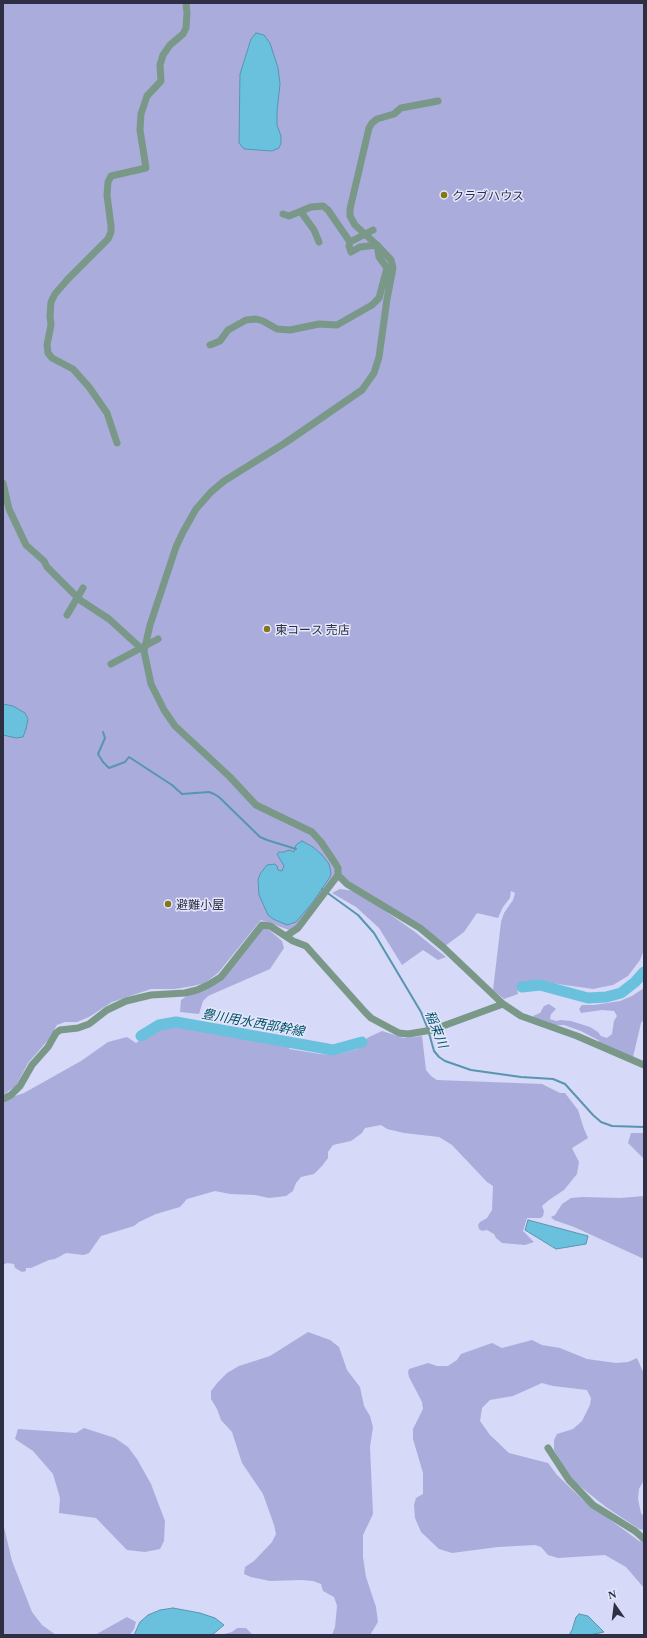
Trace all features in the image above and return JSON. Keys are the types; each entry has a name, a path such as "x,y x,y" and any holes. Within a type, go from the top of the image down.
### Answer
{"street":[{"path":"117,443 107,413 89,387 73,369 52,358 48,353 47,345 51,325 51,302 55,294 68,279 108,240 111,232 111,226 107,195 108,182 111,176 146,168 140,130 140,114 147,96 161,80 160,65 163,55 170,45 183,34 186,28 186,3"},
{"path":"286,936 298,928 324,894 338,875 338,868 321,842 312,832 256,805 230,777 175,726 164,710 151,684 144,651 150,625 176,547 196,509 211,492 224,481 285,443 362,390 374,373 379,357 393,268 391,260 355,225 350,216 350,210 369,128 372,123 394,114 399,108 438,101"},
{"path":"283,214 289,216 311,207 323,206 328,210 350,242 349,246 351,252 360,247 377,245"},
{"path":"301,212 314,230 319,242"},
{"path":"350,242 373,230"},
{"path":"210,345 220,341 228,330 246,320 259,320 277,329 290,330 319,324 337,325 372,305 382,293 387,268 379,257 377,245"},
{"path":"3,483 9,509 26,545 44,561 47,567 80,600 109,620 144,651"},
{"path":"67,615 83,588"},
{"path":"112,664 158,639"},
{"path":"338,875 347,884 420,928 444,948 503,1004 521,1016 577,1036 644,1065"},
{"path":"3,1099 12,1095 20,1086 32,1065 42,1055 60,1030 78,1028 89,1024 107,1010 126,1000 151,995 185,993 198,990 208,985 221,977 262,925 270,926 293,941 310,949 371,1018 399,1033 408,1034 432,1030 503,1004"},
{"path":"548,1448 568,1480 593,1505 644,1538"}],"shaded area":[{"path":"3,3 644,3 644,950 640,960 628,976 613,985 593,989 544,982 526,982 517,987 518,994 504,999 493,990 501,922 504,913 513,900 515,893 511,891 510,898 503,907 498,918 477,913 464,932 445,946 348,882 341,873 292,931 261,920 218,973 205,983 175,989 151,989 112,1002 89,1017 77,1022 65,1022 57,1025 49,1039 28,1063 16,1086 3,1095"},
{"path":"256,33 264,35 270,43 278,68 280,84 277,125 281,136 281,143 279,148 272,151 244,149 239,143 240,74 251,39"},
{"path":"3,704 13,706 25,713 28,719 23,737 16,738 3,735"},
{"path":"302,841 313,847 322,855 329,864 331,873 330,877 313,902 296,922 287,925 273,919 268,915 259,895 258,880 260,874 267,865 275,864 278,870 282,871 284,866 277,854 279,852 289,850 294,852 296,845"},
{"path":"340,889 355,891 374,903 415,932 446,957 438,960 423,950 402,965 379,928 356,907 332,893"},
{"path":"262,929 268,929 282,941 284,948 270,969 208,996 203,1001 199,1014 180,1012 181,1000 210,987"},
{"path":"644,988 644,1019 641,1023 633,1057 602,1045 598,1040 581,1031 564,1025 554,1025 535,1020 533,1016 540,1013 544,1006 549,1004 556,1009 551,1014 550,1019 556,1021 571,1021 590,1027 601,1036 607,1038 612,1034 614,1021 617,1016 614,1011 602,1010 581,1013 579,1009 582,1005 594,1005 620,1001 632,996"},
{"path":"180,1024 290,1044 289,1049 334,1055 358,1049 365,1043 367,1038 382,1031 404,1038 422,1036 426,1070 437,1080 542,1084 560,1093 565,1093 578,1110 588,1138 572,1148 579,1162 577,1174 564,1190 542,1206 544,1211 541,1218 527,1218 523,1231 534,1242 525,1245 502,1243 494,1234 487,1230 482,1231 479,1229 478,1225 487,1218 492,1210 493,1186 487,1182 452,1145 439,1137 404,1133 387,1129 381,1125 365,1128 362,1133 351,1141 333,1145 328,1152 328,1158 322,1166 314,1174 301,1177 296,1183 293,1191 286,1196 269,1198 215,1191 187,1199 180,1207 156,1214 134,1226 101,1236 89,1253 84,1255 66,1253 31,1268 26,1268 26,1271 22,1272 15,1268 14,1264 7,1263 3,1265 3,1100 24,1093 81,1061 108,1042 127,1037 136,1043 148,1033 162,1026"},
{"path":"631,1133 644,1133 644,1159 628,1143"},
{"path":"644,1196 644,1259 574,1227 554,1220 551,1217 555,1215 562,1204 571,1198 620,1198"},
{"path":"528,1220 588,1236 586,1244 556,1249 525,1230"},
{"path":"308,1332 330,1340 339,1347 347,1370 360,1387 364,1406 370,1416 373,1427 370,1447 373,1514 363,1535 363,1557 366,1577 376,1607 378,1622 370,1635 332,1635 335,1627 337,1606 334,1597 323,1591 321,1584 313,1581 301,1580 270,1581 244,1574 245,1567 254,1561 272,1542 276,1534 263,1494 242,1463 232,1432 221,1420 211,1399 211,1391 227,1373 239,1366 270,1356"},
{"path":"532,1340 542,1345 560,1348 587,1359 616,1363 628,1362 637,1358 644,1374 644,1480 639,1489 638,1499 641,1513 644,1517 644,1530 639,1529 606,1507 572,1480 554,1450 554,1440 557,1434 573,1429 582,1421 590,1405 591,1398 587,1390 553,1386 542,1383 513,1396 490,1400 482,1408 480,1421 490,1435 509,1453 548,1463 557,1475 582,1499 639,1541 644,1542 644,1588 626,1567 605,1555 558,1558 548,1555 541,1547 535,1545 498,1547 452,1553 439,1549 421,1532 415,1518 414,1505 416,1498 423,1494 423,1473 413,1439 413,1429 423,1409 422,1402 409,1377 409,1369 428,1363 437,1366 448,1366 457,1360 461,1354 492,1343 502,1348"},
{"path":"84,1428 115,1438 128,1447 137,1459 151,1484 165,1521 164,1541 160,1549 145,1552 127,1550 96,1518 59,1513 60,1498 53,1474 33,1451 15,1439 18,1429 76,1433"},
{"path":"3,1523 12,1561 32,1612 42,1625 56,1635 3,1635"},
{"path":"173,1608 200,1613 215,1618 224,1625 212,1635 134,1635 140,1622 148,1615 160,1610"},
{"path":"579,1614 588,1616 604,1632 590,1635 569,1635 576,1617"},
{"path":"127,1617 136,1622 130,1635 95,1635"},
{"path":"237,1628 246,1628 252,1634 258,1635 220,1635 232,1632"}],"waterway":[{"path":"103,732 105,738 98,754 109,768 125,762 129,757 172,785 182,794 209,792 214,794 219,797 260,837 296,849"},
{"name":"稲束川","path":"322,889 358,915 374,933 421,1012 428,1029"},
{"name":"豊川用水西部幹線","path":"522,987 540,985 588,998 606,997 621,993 635,982 644,972"},
{"name":"豊川用水西部幹線","path":"141,1036 159,1025 176,1022 333,1050 362,1042"},
{"name":"稲束川","path":"429,1033 434,1051 445,1061 471,1070 521,1077 553,1079 565,1084 601,1122 612,1126 644,1127"}],"place":[{"name":"クラブハウス","path":"444,195"},
{"name":"東コース 売店","path":"267,629"},
{"name":"避難小屋","path":"168,904"}]}
